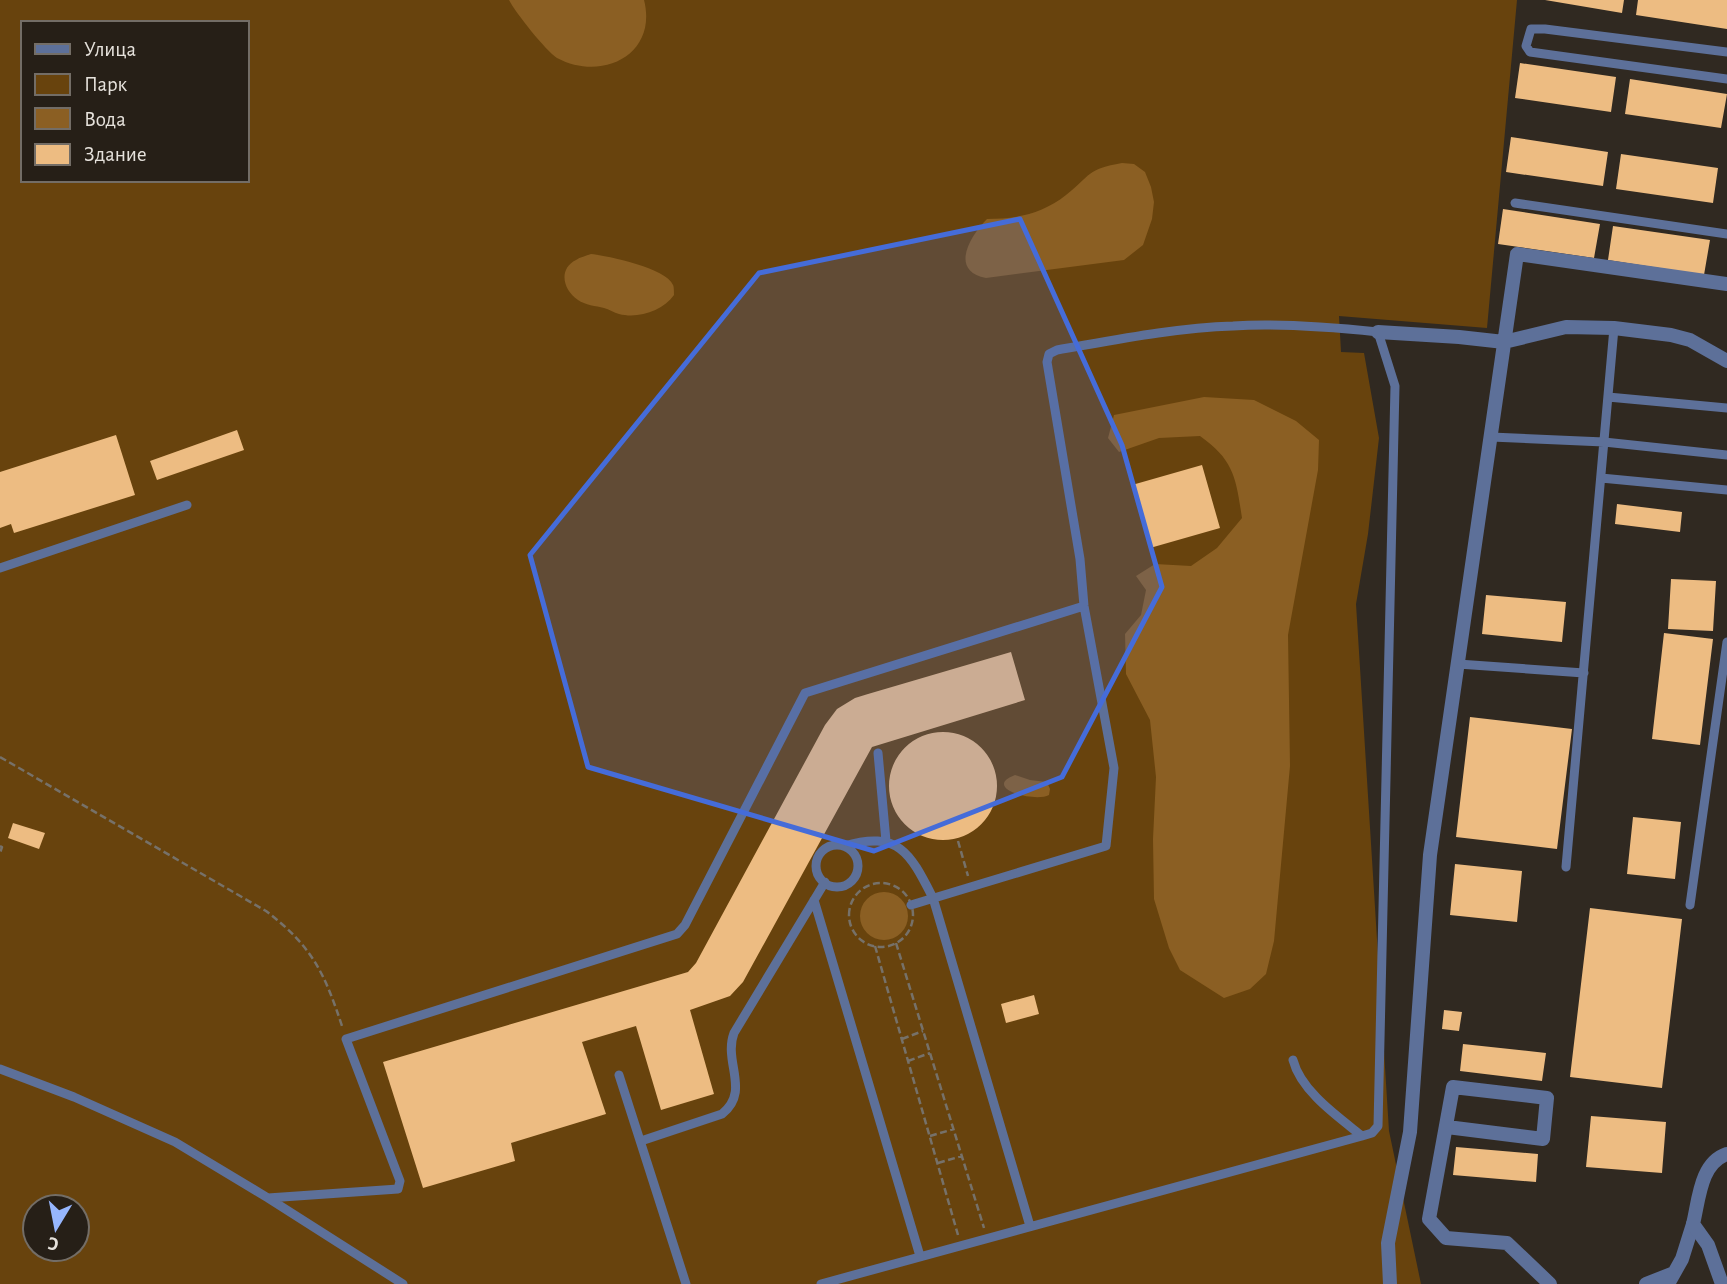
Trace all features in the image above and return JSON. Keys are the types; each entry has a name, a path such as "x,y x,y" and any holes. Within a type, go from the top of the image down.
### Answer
{"street":[{"path":"1390,1284 1388,1243 1410,1132 1430,855 1517,254 1727,284"},
{"path":"1378,332 1504,342 1566,327 1614,328 1690,340 1727,361"},
{"path":"1447,1127 1543,1139 1547,1098 1453,1087 1429,1219 1446,1238 1507,1243 1550,1284"},
{"path":"1646,1284 1671,1279 1682,1259 1707,1170 1717,1157 1727,1154"},
{"path":"1693,1224 1708,1245 1721,1284"}],"lane":[{"path":"1727,52 1545,29 1531,29 1527,35 1526,46 1530,52 1727,79"},
{"path":"1515,203 1727,234"},
{"path":"821,1284 1362,1136 1372,1133 1378,1126 1395,386 1378,332 1335,328 1234,326 1139,336 1057,350 1049,354 1047,362 1080,559 1084,606 1114,768 1106,846 911,905"},
{"path":"1566,867 1614,328"},
{"path":"1608,397 1727,408"},
{"path":"1491,436 1604,442 1727,455"},
{"path":"1601,478 1727,491"},
{"path":"0,568 187,505"},
{"path":"268,1198 398,1189 400,1181 346,1039 677,934 685,925 805,693 1084,606"},
{"path":"1690,905 1727,642"},
{"path":"1458,664 1584,673"},
{"path":"878,753 886,841"},
{"path":"844,846 857,860 857,873 849,883 830,885 820,877 817,865 821,853 831,846 844,846 865,840 886,841 914,859 933,898 1030,1226"},
{"path":"641,1141 722,1114 732,1107 736,1096 731,1052 734,1033 825,882"},
{"path":"814,900 920,1256"},
{"path":"1293,1060 1296,1072 1310,1088 1362,1136"},
{"path":"0,1069 74,1097 175,1142 403,1284"},
{"path":"619,1075 686,1284"}],"path":[{"path":"0,757 266,911 291,930 320,970 332,995 346,1039"},
{"path":"958,841 971,886"},
{"path":"0,846 0,853"},
{"path":"874,884 890,885 904,893 911,905 912,924 896,943 875,946 858,937 850,923 850,906 859,892 874,884"},
{"path":"896,943 987,1238"},
{"path":"875,946 961,1245"},
{"path":"902,1040 923,1031"},
{"path":"908,1061 930,1053"},
{"path":"930,1136 954,1129"},
{"path":"937,1163 962,1156"}],"highlighted area":[{"path":"1020,219 1122,445 1162,587 1062,777 874,851 588,767 530,555 759,273"}],"green space":[{"path":"0,0 1517,0 1487,328 1339,316 1341,352 1364,353 1379,438 1368,534 1356,604 1389,1131 1421,1284 0,1284"}],"water":[{"path":"509,0 644,0 646,19 643,36 623,59 592,67 574,65 552,54 531,31"},
{"path":"1122,163 1134,164 1145,172 1154,202 1152,219 1143,245 1124,260 986,278 968,268 966,252 969,243 987,219 1008,218 1048,207 1095,170"},
{"path":"591,254 636,264 660,273 673,285 674,295 657,309 634,315 619,314 581,302 569,291 565,274 570,264"},
{"path":"1204,397 1254,400 1296,421 1319,440 1318,470 1288,635 1290,766 1274,941 1266,974 1250,989 1224,998 1180,970 1169,948 1154,899 1156,777 1150,720 1126,674 1125,634 1141,615 1146,590 1136,576 1155,564 1191,566 1217,548 1242,518 1238,492 1227,462 1200,436 1159,438 1119,452 1108,438 1114,415"},
{"path":"1015,775 1047,782 1049,795 1023,796 1007,789 1004,785 1006,780"},
{"path":"884,892 893,893 901,899 907,907 907,925 901,933 893,939 884,940 875,939 867,933 861,925 860,916 861,907 867,899 875,893"}],"building":[{"path":"1545,0 1624,0 1622,13"},
{"path":"1638,0 1727,0 1727,29 1636,15"},
{"path":"1520,63 1616,77 1611,112 1515,98"},
{"path":"1630,79 1727,94 1721,128 1625,114"},
{"path":"1511,137 1608,152 1603,186 1506,172"},
{"path":"1621,154 1718,168 1713,203 1616,189"},
{"path":"1503,209 1600,224 1594,258 1498,244"},
{"path":"1613,226 1710,240 1704,275 1608,260"},
{"path":"237,430 244,450 157,480 150,461"},
{"path":"116,435 135,495 14,533 11,524 0,528 0,472"},
{"path":"1202,465 1220,528 1150,548 1132,485"},
{"path":"1617,504 1682,512 1680,532 1615,524"},
{"path":"1671,579 1716,581 1713,631 1668,629"},
{"path":"1486,595 1566,602 1562,642 1482,634"},
{"path":"1664,633 1713,639 1700,745 1652,739"},
{"path":"1011,652 1025,700 872,747 743,982 730,996 690,1010 714,1094 661,1110 636,1026 582,1042 606,1114 511,1143 515,1161 423,1188 383,1062 688,972 696,963 825,725 837,709 855,698"},
{"path":"1470,717 1572,729 1557,849 1456,837"},
{"path":"943,732 964,736 981,748 993,765 997,786 993,807 981,824 964,836 943,840 922,836 905,824 893,807 889,786 893,765 905,748 922,736"},
{"path":"1633,817 1681,822 1675,879 1627,874"},
{"path":"13,823 45,833 39,849 8,838"},
{"path":"1455,864 1522,871 1517,922 1450,915"},
{"path":"1590,908 1682,919 1662,1088 1570,1077"},
{"path":"1034,995 1039,1014 1006,1023 1001,1004"},
{"path":"1444,1010 1462,1012 1459,1031 1442,1029"},
{"path":"1463,1044 1546,1053 1542,1081 1460,1071"},
{"path":"1591,1116 1666,1122 1662,1173 1586,1167"},
{"path":"1456,1147 1538,1154 1536,1182 1453,1175"}]}
